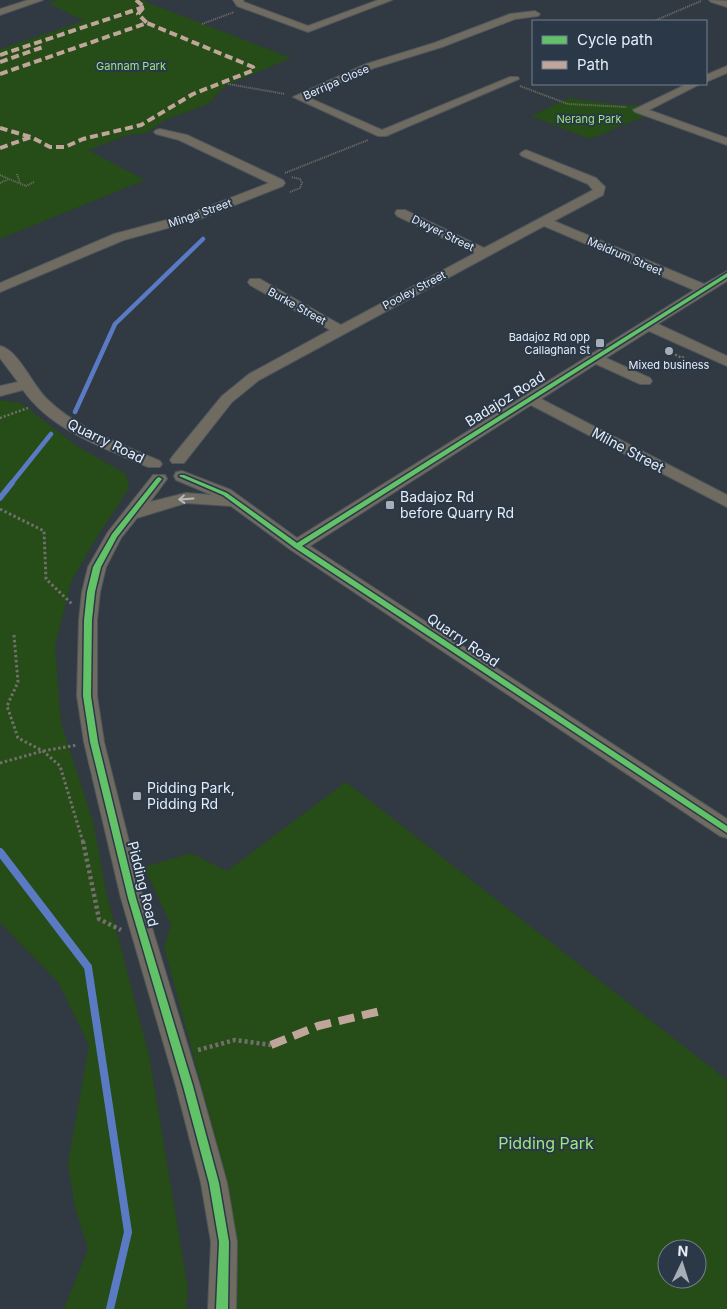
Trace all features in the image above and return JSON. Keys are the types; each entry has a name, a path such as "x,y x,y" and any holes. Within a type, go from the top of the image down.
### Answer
{"street":[{"path":"0,12 38,0"},
{"path":"238,0 240,4 308,28 387,0"},
{"path":"714,0 727,4"},
{"name":"Berripa Close","path":"298,97 370,66 438,44 513,16 538,13"},
{"path":"707,79 727,69"},
{"path":"382,134 511,80"},
{"path":"639,110 693,85"},
{"name":"Berripa Close","path":"298,97 382,134"},
{"path":"639,110 727,142"},
{"name":"Minga Street","path":"0,288 119,237 193,217 279,183 183,137 160,132"},
{"name":"Pooley Street","path":"178,460 227,398 254,377 599,192 599,187 592,181 526,154"},
{"name":"Dwyer Street","path":"401,213 484,253"},
{"name":"Meldrum Street","path":"545,222 704,289"},
{"name":"Badajoz Road","path":"297,546 727,275"},
{"name":"Burke Street","path":"255,282 340,330"},
{"path":"648,325 727,362"},
{"name":"Quarry Road","path":"0,350 9,358 42,403 63,419 156,472"},
{"path":"594,358 644,381"},
{"path":"0,392 27,384"},
{"name":"Milne Street","path":"530,399 727,502"},
{"path":"162,460 178,460 186,465 187,469 182,476 174,480 156,472 162,460"},
{"name":"Pidding Road","path":"156,472 99,562 91,592 88,620 87,696 94,742 132,898 188,1086 214,1183 224,1242 222,1309"},
{"name":"Quarry Road","path":"182,476 217,490 235,501 297,546 727,830"},
{"path":"131,514 163,503 186,498 235,501"}],"path":[{"path":"656,20 701,1"},
{"path":"202,24 249,7"},
{"path":"511,80 568,104 606,105 639,110"},
{"path":"228,84 298,97"},
{"path":"284,194 295,191 302,183 300,179 281,174 382,134"},
{"path":"17,174 21,184"},
{"path":"0,175 26,186 34,182"},
{"path":"0,183 9,179"},
{"path":"0,418 42,403"},
{"path":"0,509 44,531 46,579 88,620"},
{"path":"0,762 44,751 94,742"}],"green space":[{"name":"Gannam Park","path":"58,0 147,0 144,1 291,58 225,86 208,104 165,120 146,133 128,135 88,150 145,180 0,239 0,49 84,21 48,3"},
{"name":"Nerang Park","path":"569,98 621,105 649,105 639,109 650,114 590,139 531,116"},
{"path":"0,400 21,403 77,446 126,474 129,488 92,545 71,582 55,647 61,723 93,821 106,891 149,1055 188,1289 186,1309 64,1309 88,1249 75,1208 68,1164 89,1045 58,982 0,923"},
{"name":"Pidding Park","path":"346,782 727,1080 727,1309 236,1309 229,1188 164,947 171,925 144,867 191,853 227,871"}],"waterway":[{"path":"75,412 115,324 203,239"},
{"path":"11,484 51,434"},
{"path":"0,498 12,483"},
{"path":"0,852 88,967 128,1232 110,1309"}],"marked path":[{"path":"136,0 144,7 138,14 147,23"},
{"path":"0,55 144,7"},
{"path":"0,74 147,23 253,67 254,70 193,94 141,125 83,139 65,147 50,147 31,137 0,128"},
{"path":"0,62 43,47"},
{"path":"0,148 31,137"},
{"path":"271,1045 318,1026 385,1010"}],"cycle path":[{"path":"297,546 727,275"},
{"path":"182,476 225,494 287,539 727,830"},
{"path":"159,479 114,536 97,567 91,592 88,620 87,696 94,742 132,898 188,1086 214,1183 224,1242 222,1309"}],"place":[{"name":"Badajoz Rd opp Callaghan St","path":"600,343"},
{"name":"Mixed business","path":"669,351"},
{"name":"Badajoz Rd before Quarry Rd","path":"390,505"},
{"name":"Pidding Park, Pidding Rd","path":"137,796"}]}
